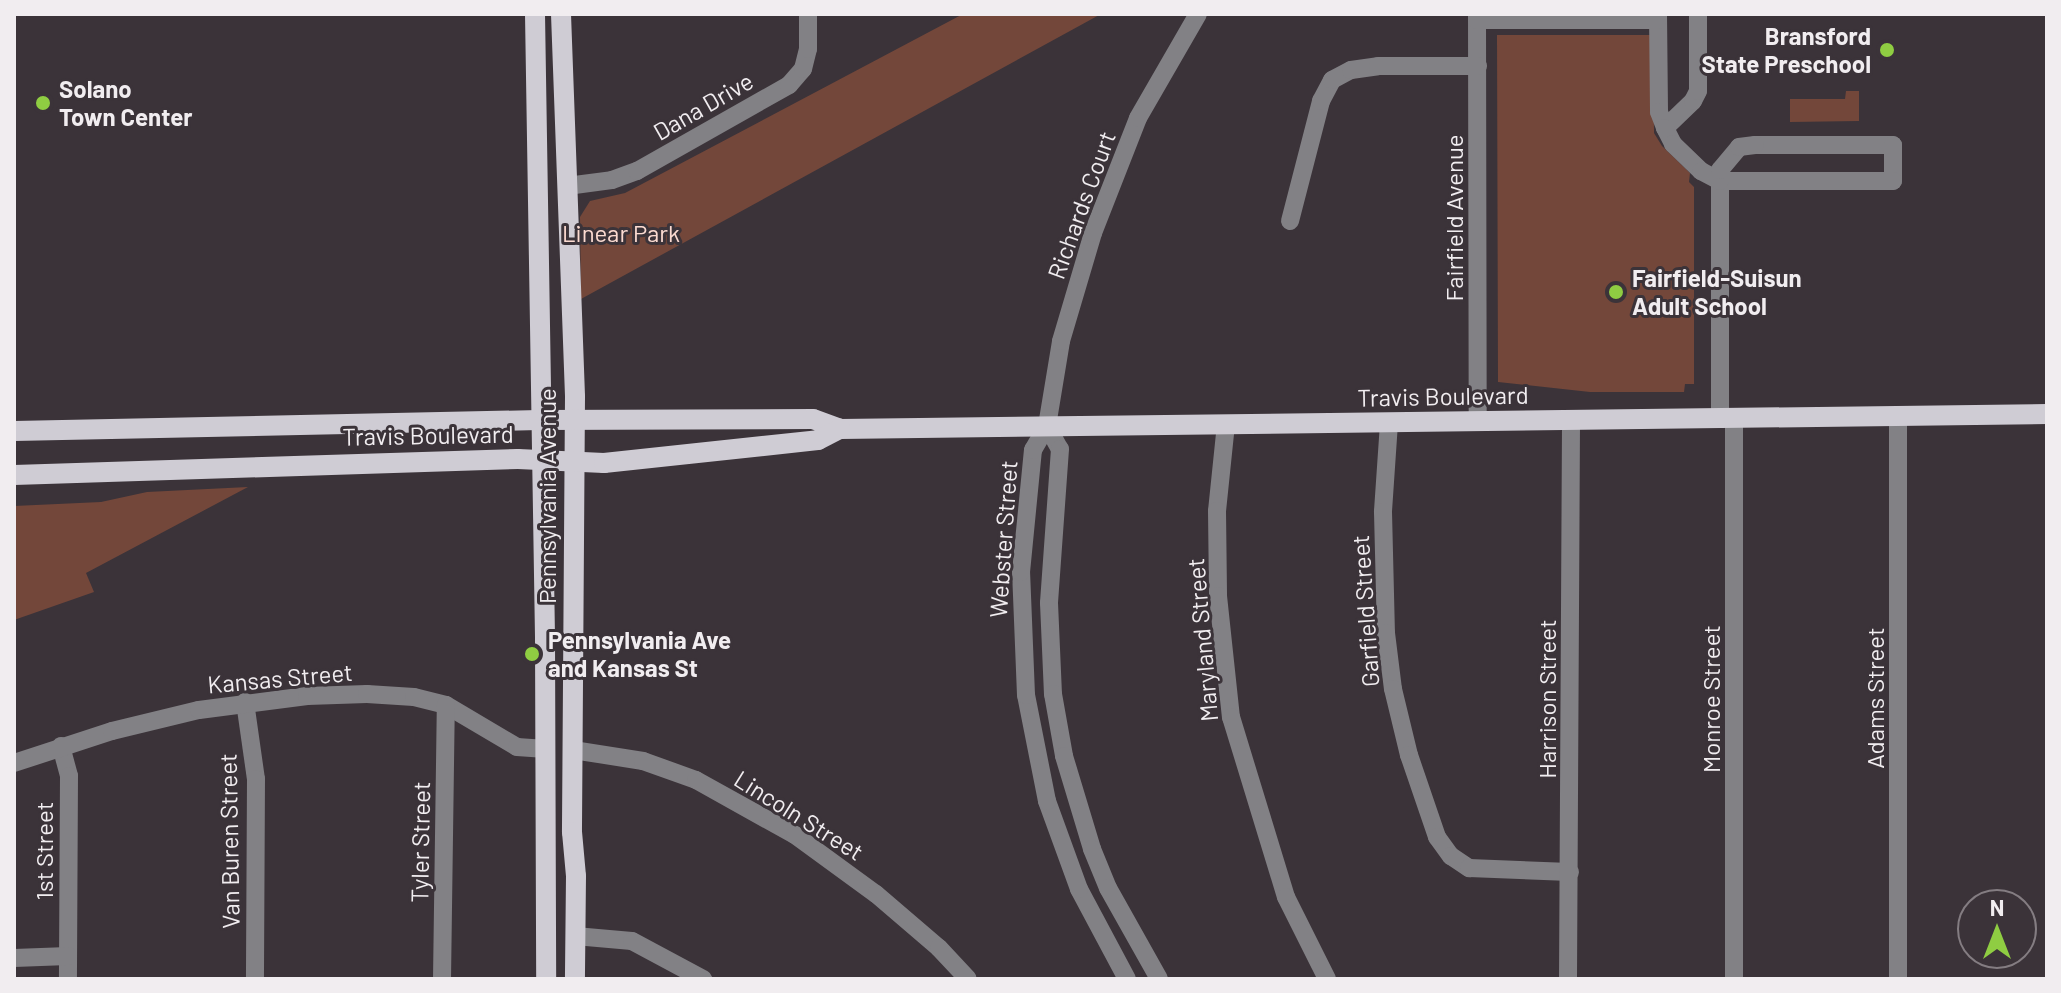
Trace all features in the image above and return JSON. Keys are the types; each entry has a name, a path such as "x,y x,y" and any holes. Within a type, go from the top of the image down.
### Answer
{"main road":[{"name":"Pennsylvania Avenue","path":"535,14 546,749 546,979"},
{"name":"Pennsylvania Avenue","path":"561,14 574,420 575,979"},
{"name":"Travis Boulevard","path":"14,431 539,420 813,419 840,429 2047,414"},
{"name":"Travis Boulevard","path":"14,475 236,465 540,460 604,463 818,440 840,429"}],"street":[{"name":"Dana Drive","path":"567,186 612,180 637,171 789,85 803,69 808,49 808,14"},
{"name":"Richards Court","path":"1047,426 1061,341 1093,233 1138,118 1198,14"},
{"path":"1665,128 1693,101 1698,91 1698,14"},
{"path":"1477,17 1658,17 1659,112 1665,128 1673,144 1701,171 1720,181 1893,181 1893,145 1739,147 1720,170 1720,181"},
{"name":"Fairfield Avenue","path":"1477,17 1478,421"},
{"path":"1290,221 1321,101 1332,80 1351,70 1378,66 1478,66"},
{"name":"Monroe Street","path":"1720,181 1727,419 1734,979"},
{"name":"Adams Street","path":"1898,416 1898,979"},
{"name":"Harrison Street","path":"1568,979 1571,420"},
{"name":"Garfield Street","path":"1389,423 1383,512 1386,633 1393,689 1409,755 1437,837 1451,856 1469,868 1570,872"},
{"name":"Maryland Street","path":"1226,424 1217,511 1218,596 1231,717 1286,897 1327,979"},
{"name":"Webster Street","path":"1047,426 1033,450 1021,572 1026,695 1036,760 1057,833 1079,889 1127,979"},
{"name":"Webster Street","path":"1047,426 1060,449 1049,603 1053,694 1064,756 1088,836 1108,888 1159,979"},
{"name":"Kansas Street","path":"14,763 61,746 199,710 245,702 367,694 414,697 446,705 517,747 546,749"},
{"name":"Van Buren Street","path":"245,702 256,779 255,979"},
{"name":"Tyler Street","path":"442,979 446,705"},
{"name":"1st Street","path":"61,746 69,776 68,979"},
{"name":"Lincoln Street","path":"573,750 643,761 696,780 795,835 876,894 939,948 968,979"},
{"path":"575,936 632,941 703,979"},
{"path":"14,958 68,956"}],"green space":[{"name":"Linear Park","path":"963,14 1101,14 581,299 580,217 590,201 625,193"},
{"path":"1497,35 1653,35 1654,133 1662,146 1690,173 1689,182 1694,187 1694,384 1685,384 1684,392 1590,392 1498,382"},
{"path":"1846,91 1859,91 1859,121 1790,122 1790,99 1845,99"},
{"path":"248,487 86,573 94,592 14,620 14,506 101,502 147,492"}],"place":[{"name":"Bransford State Preschool","path":"1887,50"},
{"name":"Solano Town Center","path":"43,103"},
{"name":"Fairfield-Suisun Adult School","path":"1616,292"},
{"name":"Pennsylvania Ave and Kansas St","path":"532,654"}]}
